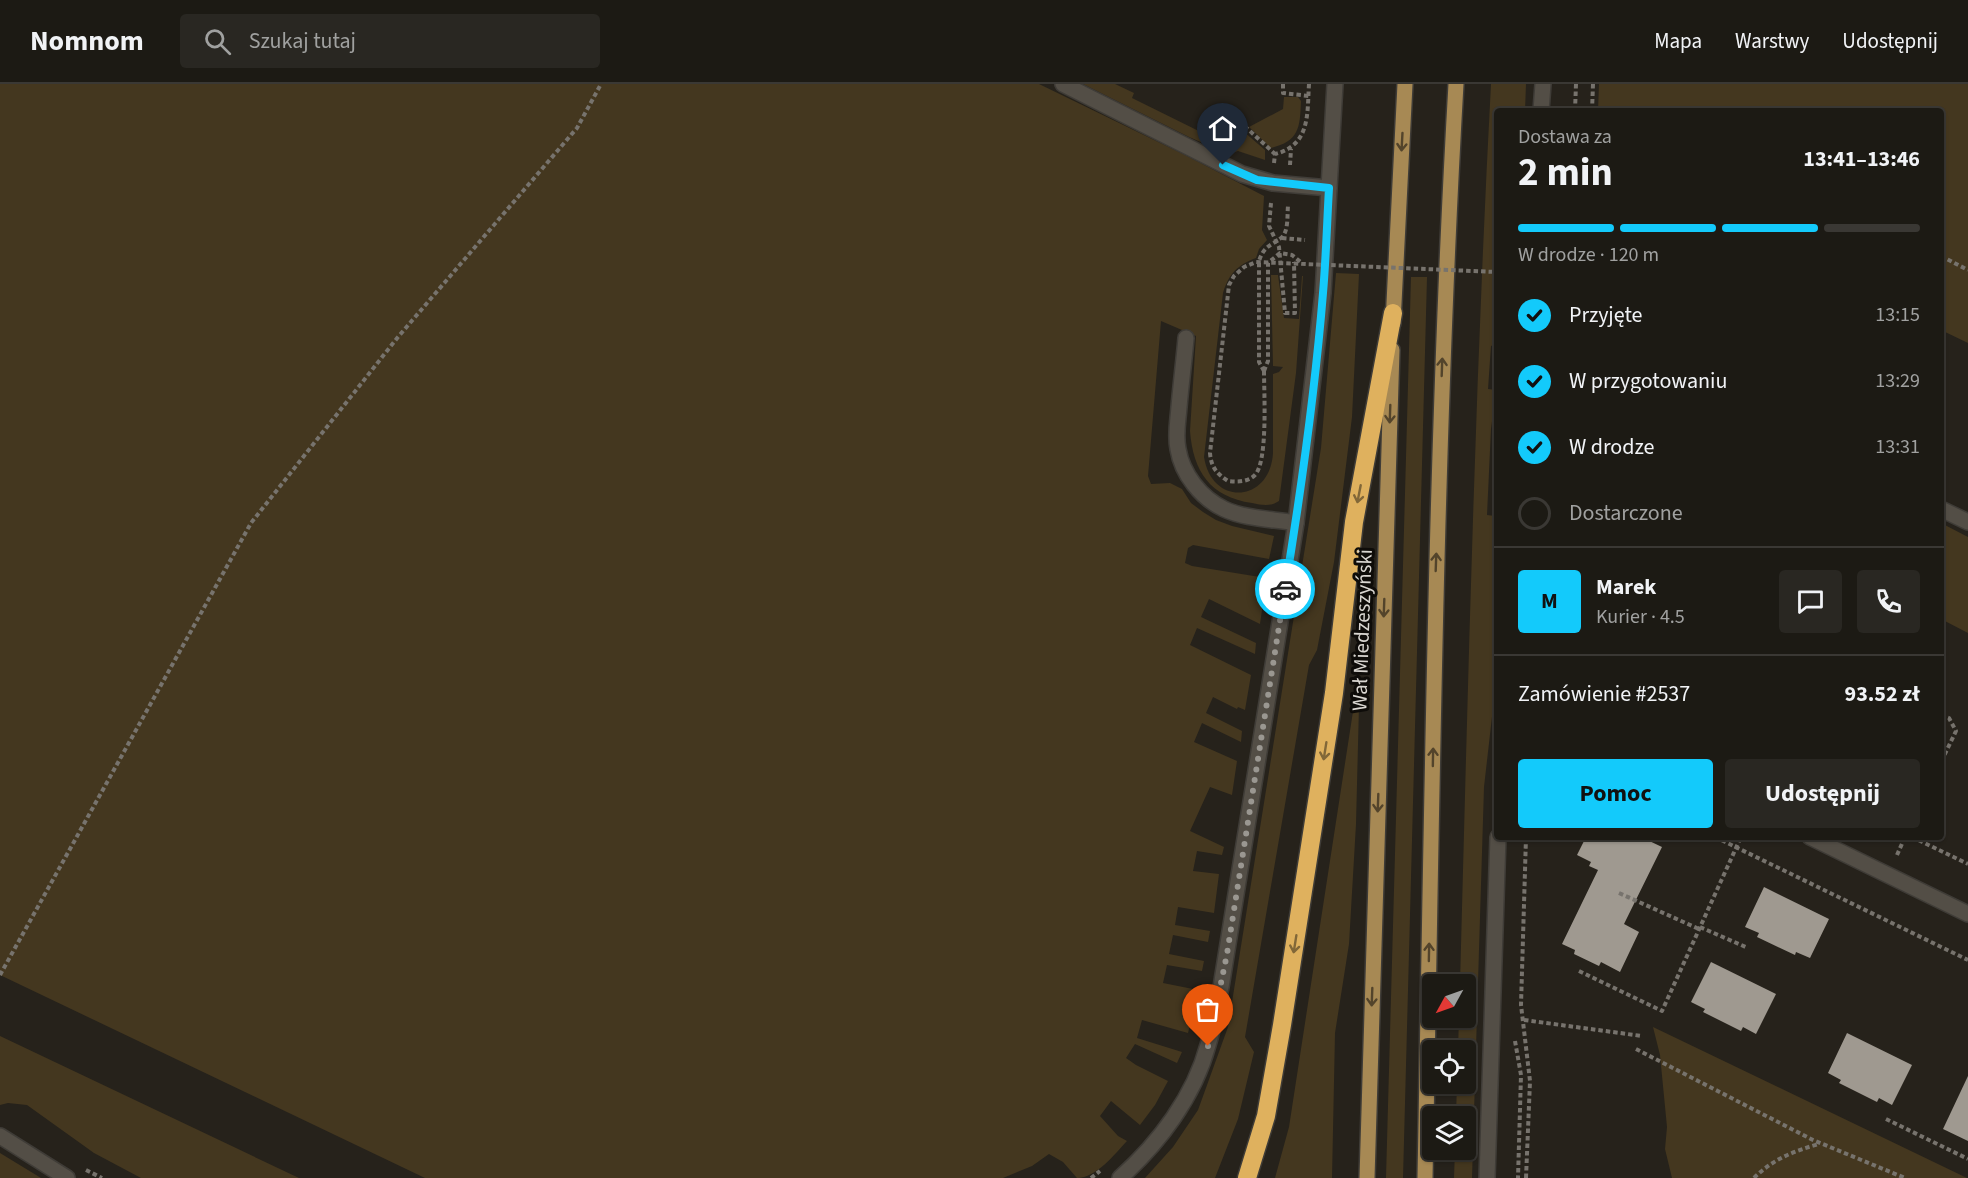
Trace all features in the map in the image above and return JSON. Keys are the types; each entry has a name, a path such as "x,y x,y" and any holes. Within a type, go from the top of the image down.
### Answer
{"highway":[{"path":"1247,1178 1266,1116 1282,1026 1334,693 1354,522 1393,313"}],"main road":[{"name":"Wał Miedzeszyński","path":"1367,1178 1393,313 1405,84"},
{"path":"1425,1178 1436,572 1443,328 1456,84"}],"street":[{"path":"1063,84 1257,180 1329,188"},
{"path":"1120,1178 1144,1154 1172,1119 1189,1092 1208,1046 1227,954 1296,523 1323,293 1335,84"},
{"path":"1542,108 1543,84"},
{"path":"1186,338 1177,433 1178,449 1188,476 1206,498 1224,509 1296,523"},
{"path":"1944,510 1968,522"},
{"path":"1487,1178 1498,840"},
{"path":"1816,840 1968,914"},
{"path":"0,1136 67,1178"}],"path":[{"path":"0,975 251,523 398,337 577,128 601,84"},
{"path":"1283,84 1283,93 1309,96"},
{"path":"1264,371 1259,362 1258,268 1264,249 1282,238 1286,227 1291,148 1303,134 1306,125 1309,84"},
{"path":"1575,108 1576,84"},
{"path":"1592,108 1593,84"},
{"path":"1239,121 1275,154"},
{"path":"1272,202 1269,226 1280,253 1285,313 1295,313 1294,262"},
{"path":"1280,253 1271,259 1267,268 1268,361 1264,371 1263,459 1254,477 1245,481 1228,481 1214,470 1210,453 1229,285 1234,276 1244,267 1256,262 1294,262 1494,272"},
{"path":"1944,258 1968,270"},
{"path":"1944,716 1949,718 1956,731 1944,756"},
{"path":"1526,840 1521,1005 1530,1081 1526,1178"},
{"path":"1721,840 1968,960"},
{"path":"1579,971 1662,1011 1740,840"},
{"path":"1918,840 1968,864"},
{"path":"1619,893 1748,948"},
{"path":"1523,1020 1642,1036"},
{"path":"1635,1049 1820,1143 1905,1178"},
{"path":"1886,1119 1968,1159"},
{"path":"1754,1178 1766,1166 1790,1152 1820,1143"}],"shaded area":[{"path":"0,84 1039,84 1264,196 1262,230 1267,240 1259,249 1256,258 1235,271 1228,280 1223,293 1204,457 1209,473 1218,484 1229,491 1240,493 1252,489 1262,482 1270,470 1273,453 1273,374 1279,372 1283,367 1273,366 1271,275 1278,275 1284,318 1299,319 1303,276 1296,373 1279,501 1266,505 1237,500 1225,495 1206,480 1195,458 1190,431 1196,336 1161,321 1148,476 1151,484 1170,483 1182,489 1191,503 1216,520 1274,536 1269,559 1193,545 1188,548 1185,563 1260,577 1266,582 1260,624 1209,599 1201,617 1256,643 1255,654 1197,628 1190,645 1251,675 1245,710 1238,707 1237,709 1213,697 1206,713 1242,731 1241,742 1202,723 1194,742 1237,761 1232,795 1210,787 1190,831 1224,847 1222,855 1197,851 1193,871 1219,874 1214,913 1178,907 1175,925 1210,931 1208,942 1173,935 1169,954 1204,961 1202,971 1167,965 1163,983 1198,990 1188,1033 1142,1020 1137,1038 1182,1052 1177,1063 1135,1044 1126,1058 1168,1081 1155,1105 1140,1125 1111,1101 1100,1116 1118,1136 1127,1141 1111,1158 1098,1170 1077,1178 1063,1162 1049,1154 1032,1166 1003,1178 425,1178 0,975"},
{"path":"1083,84 1115,84 1134,93 1132,98 1221,142 1243,131 1265,150 1265,160 1238,151 1229,154 1189,137"},
{"path":"1491,84 1526,84 1525,108 1494,108 1494,344 1491,346 1488,389 1494,390 1494,406 1487,515 1494,516 1494,699 1484,787 1476,1048 1476,1040 1458,1040 1459,1028 1476,1028 1476,974 1460,974 1476,422"},
{"path":"1599,84 1968,84 1968,343 1944,331 1944,108 1598,108"},
{"path":"1284,97 1298,97 1301,101 1300,119 1293,137 1271,148 1249,127 1283,109"},
{"path":"1336,273 1359,274 1352,417 1334,562 1317,650 1309,665 1245,1037 1254,1052 1238,1119 1215,1178 1145,1178 1173,1147 1198,1110 1228,1027 1321,448"},
{"path":"1411,277 1427,277 1403,1178 1386,1178"},
{"path":"1944,525 1968,537 1968,633 1944,621"},
{"path":"1360,666 1356,824 1349,944 1335,1033 1332,1178 1275,1178 1289,1127"},
{"path":"1653,1027 1967,1178 1672,1178 1665,1149 1667,1127 1660,1055"},
{"path":"0,1036 299,1178 141,1178 94,1153 27,1105 8,1103 0,1105"},
{"path":"1457,1094 1475,1094 1474,1106 1456,1106"},
{"path":"0,1153 41,1178 0,1178"},
{"path":"1455,1160 1473,1160 1472,1178 1454,1178"}],"building":[{"path":"1584,840 1647,840 1662,847 1624,924 1639,932 1620,972 1601,962 1599,966 1574,954 1575,950 1562,944 1598,870 1589,866 1591,862 1577,855"},
{"path":"1764,887 1829,919 1810,958 1796,952 1795,955 1757,937 1759,933 1745,927"},
{"path":"1711,962 1776,994 1756,1034 1743,1027 1741,1031 1703,1012 1705,1009 1691,1002"},
{"path":"1847,1033 1912,1065 1892,1105 1879,1098 1877,1102 1839,1083 1841,1080 1828,1073"},
{"path":"1968,1076 1968,1141 1943,1129"}],"way so far":[{"path":"1208,1046 1227,954 1285,589"}],"route":[{"path":"1223,165 1257,180 1329,188 1323,293 1296,523 1285,589"}]}
